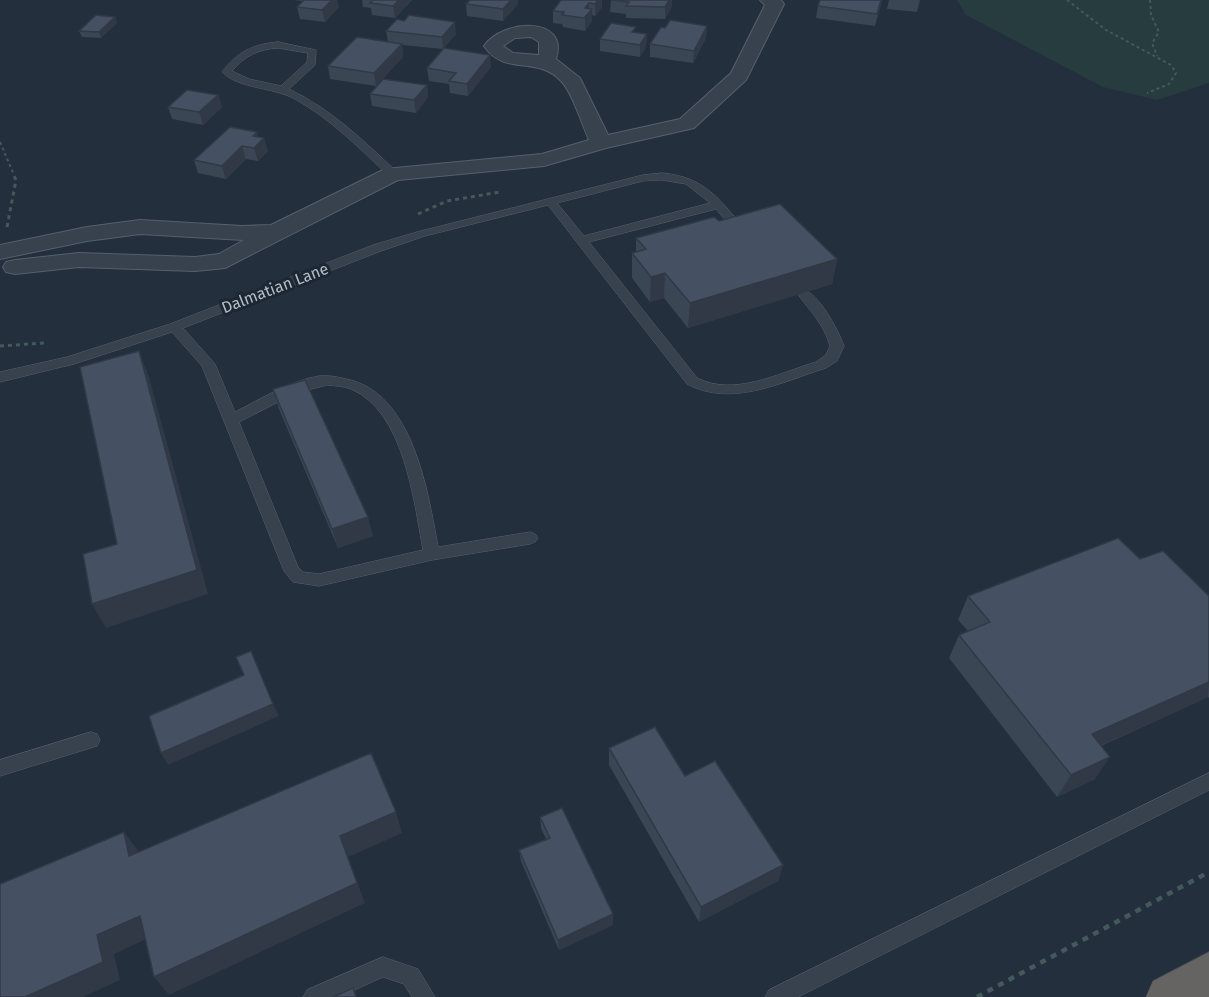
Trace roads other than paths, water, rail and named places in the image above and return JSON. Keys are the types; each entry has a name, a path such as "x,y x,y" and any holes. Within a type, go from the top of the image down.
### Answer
{"street":[{"path":"1,258 195,264 225,261 245,252 276,231 393,174 544,160 601,143 687,124 739,76 775,4 769,0"},
{"path":"546,61 570,78 601,143"},
{"path":"1,258 101,231 141,227 255,234 276,231"}],"lane":[{"path":"283,89 312,63 313,52 300,46 274,43 247,53 233,62 227,72 234,79 283,89 328,116 393,174"},
{"name":"Dalmatian Lane","path":"0,377 69,361 175,327 377,248 550,201 666,174 696,183 746,238"},
{"path":"550,201 692,381 707,389 735,391 821,365 831,358 837,346 834,332 827,319 803,293"},
{"path":"582,240 717,205"},
{"path":"175,327 208,364 292,571 299,578 319,580 432,554 530,538"},
{"path":"231,420 305,385 327,380 348,383 369,392 401,433 413,462 432,554"},
{"path":"0,768 91,740"},
{"path":"776,997 1209,781"},
{"path":"314,997 383,967 411,976 424,997"}]}
